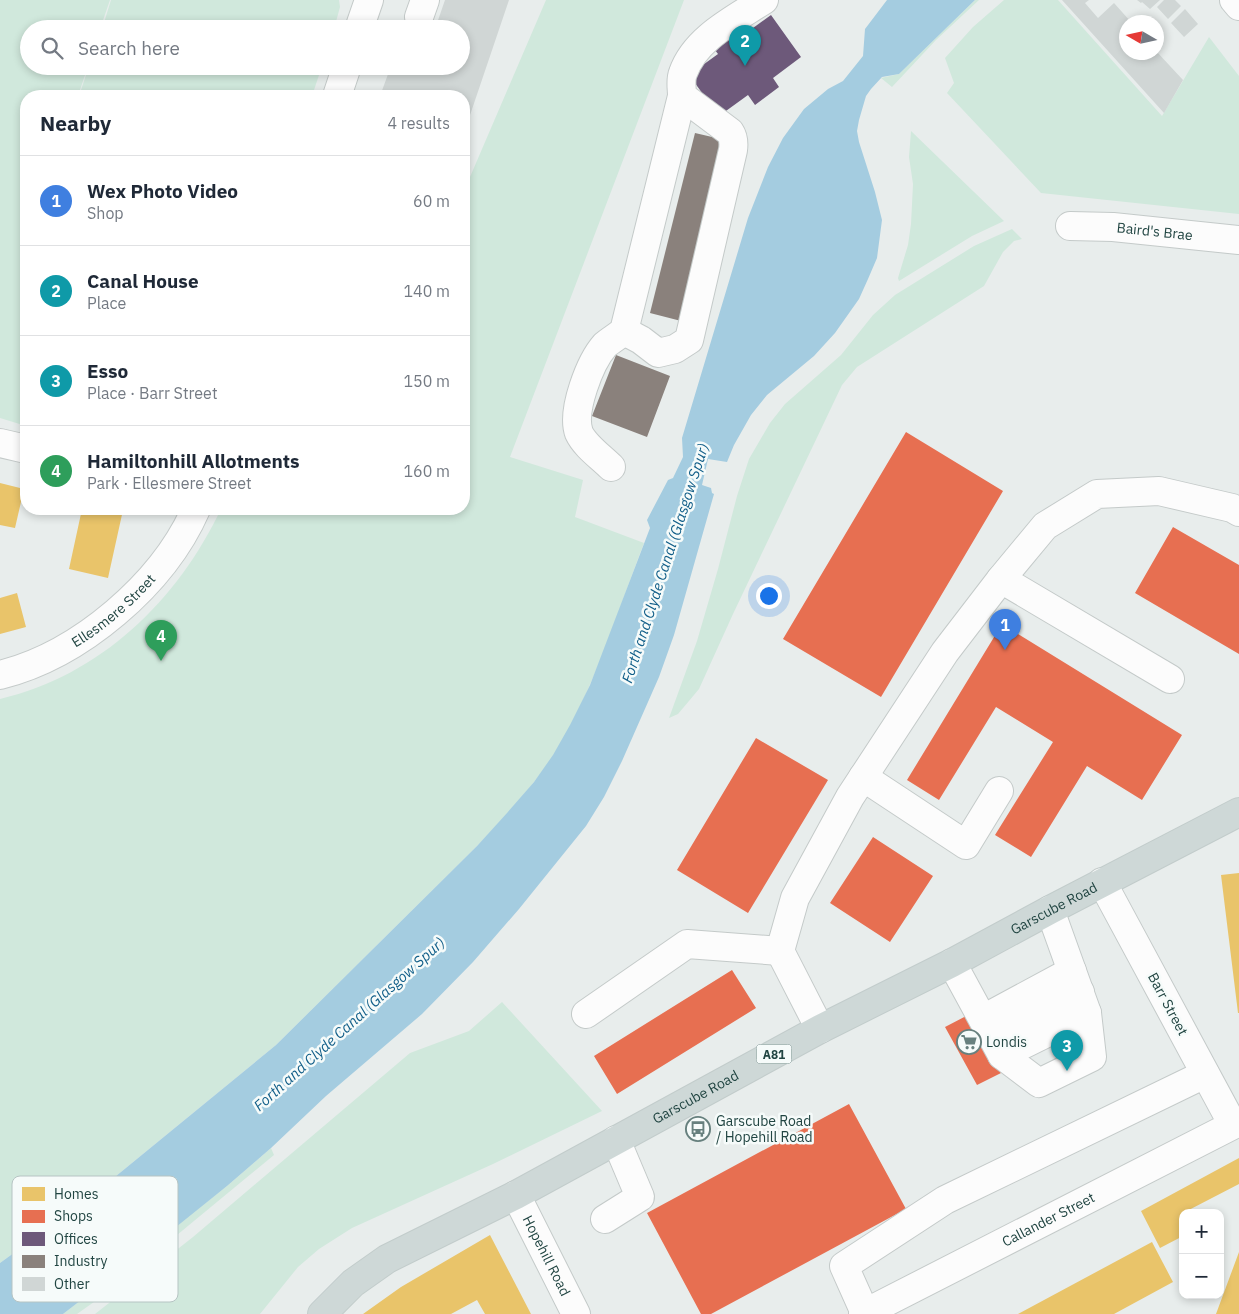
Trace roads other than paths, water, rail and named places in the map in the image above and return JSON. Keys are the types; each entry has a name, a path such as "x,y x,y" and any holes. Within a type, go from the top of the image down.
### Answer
{"main road":[{"name":"Garscube Road","path":"322,1314 353,1283 388,1260 516,1195 820,1029 952,963 1102,882 1239,812"}],"street":[{"path":"363,20 369,0"},
{"path":"611,467 584,440 579,432 577,409 596,358 606,345 624,331 682,96 681,80 683,72 705,40 764,0"},
{"path":"1234,0 1239,6"},
{"path":"339,90 344,75"},
{"path":"624,331 641,340 658,353 675,349 689,340 734,142 730,132 682,96"},
{"name":"Baird's Brae","path":"1070,226 1113,227 1239,240"},
{"path":"0,442 20,447"},
{"path":"820,1029 780,951 795,898 850,797 945,652 1001,579 1045,526 1097,494 1159,490 1232,508 1239,512"},
{"name":"Ellesmere Street","path":"0,675 48,658 70,646 109,617 130,599 168,557 192,515"},
{"path":"1001,579 1170,679"},
{"path":"863,777 966,845 998,791"},
{"name":"Barr Street","path":"1102,882 1233,1125"},
{"path":"952,963 992,1037 1040,1083 1092,1057 1080,992 1050,910"},
{"path":"586,1014 688,944 780,951"},
{"path":"992,1037 1080,992"},
{"path":"992,1037 1080,992"},
{"path":"864,1314 844,1266 945,1200 1206,1074"},
{"name":"Callander Street","path":"864,1314 1233,1125"},
{"path":"605,1219 640,1197 616,1140"},
{"name":"Hopehill Road","path":"516,1195 576,1314"}],"water":[{"name":"Forth and Clyde Canal (Glasgow Spur)","path":"887,0 975,0 899,74 882,77 866,96 857,131 882,220 877,258 859,299 835,333 814,356 767,395 751,415 727,462 708,459 702,485 711,488 714,494 674,635 659,677 604,797 586,826 519,909 473,962 422,1014 326,1096 271,1148 178,1225 178,1176 116,1176 276,1045 477,846 534,782 553,755 590,685 650,528 647,520 668,480 673,478 683,457 682,438 748,218 768,167 783,138 804,109 828,89 843,81 863,56 865,29"},
{"path":"12,1254 12,1302 79,1302 63,1314 0,1314 0,1263"}],"place":[{"name":"Canal House","path":"745,66"},
{"name":"Wex Photo Video","path":"1005,650"},
{"name":"Hamiltonhill Allotments","path":"161,661"},
{"name":"Londis","path":"969,1042"},
{"name":"Esso","path":"1067,1071"},
{"name":"Garscube Road / Hopehill Road","path":"698,1129"}]}
